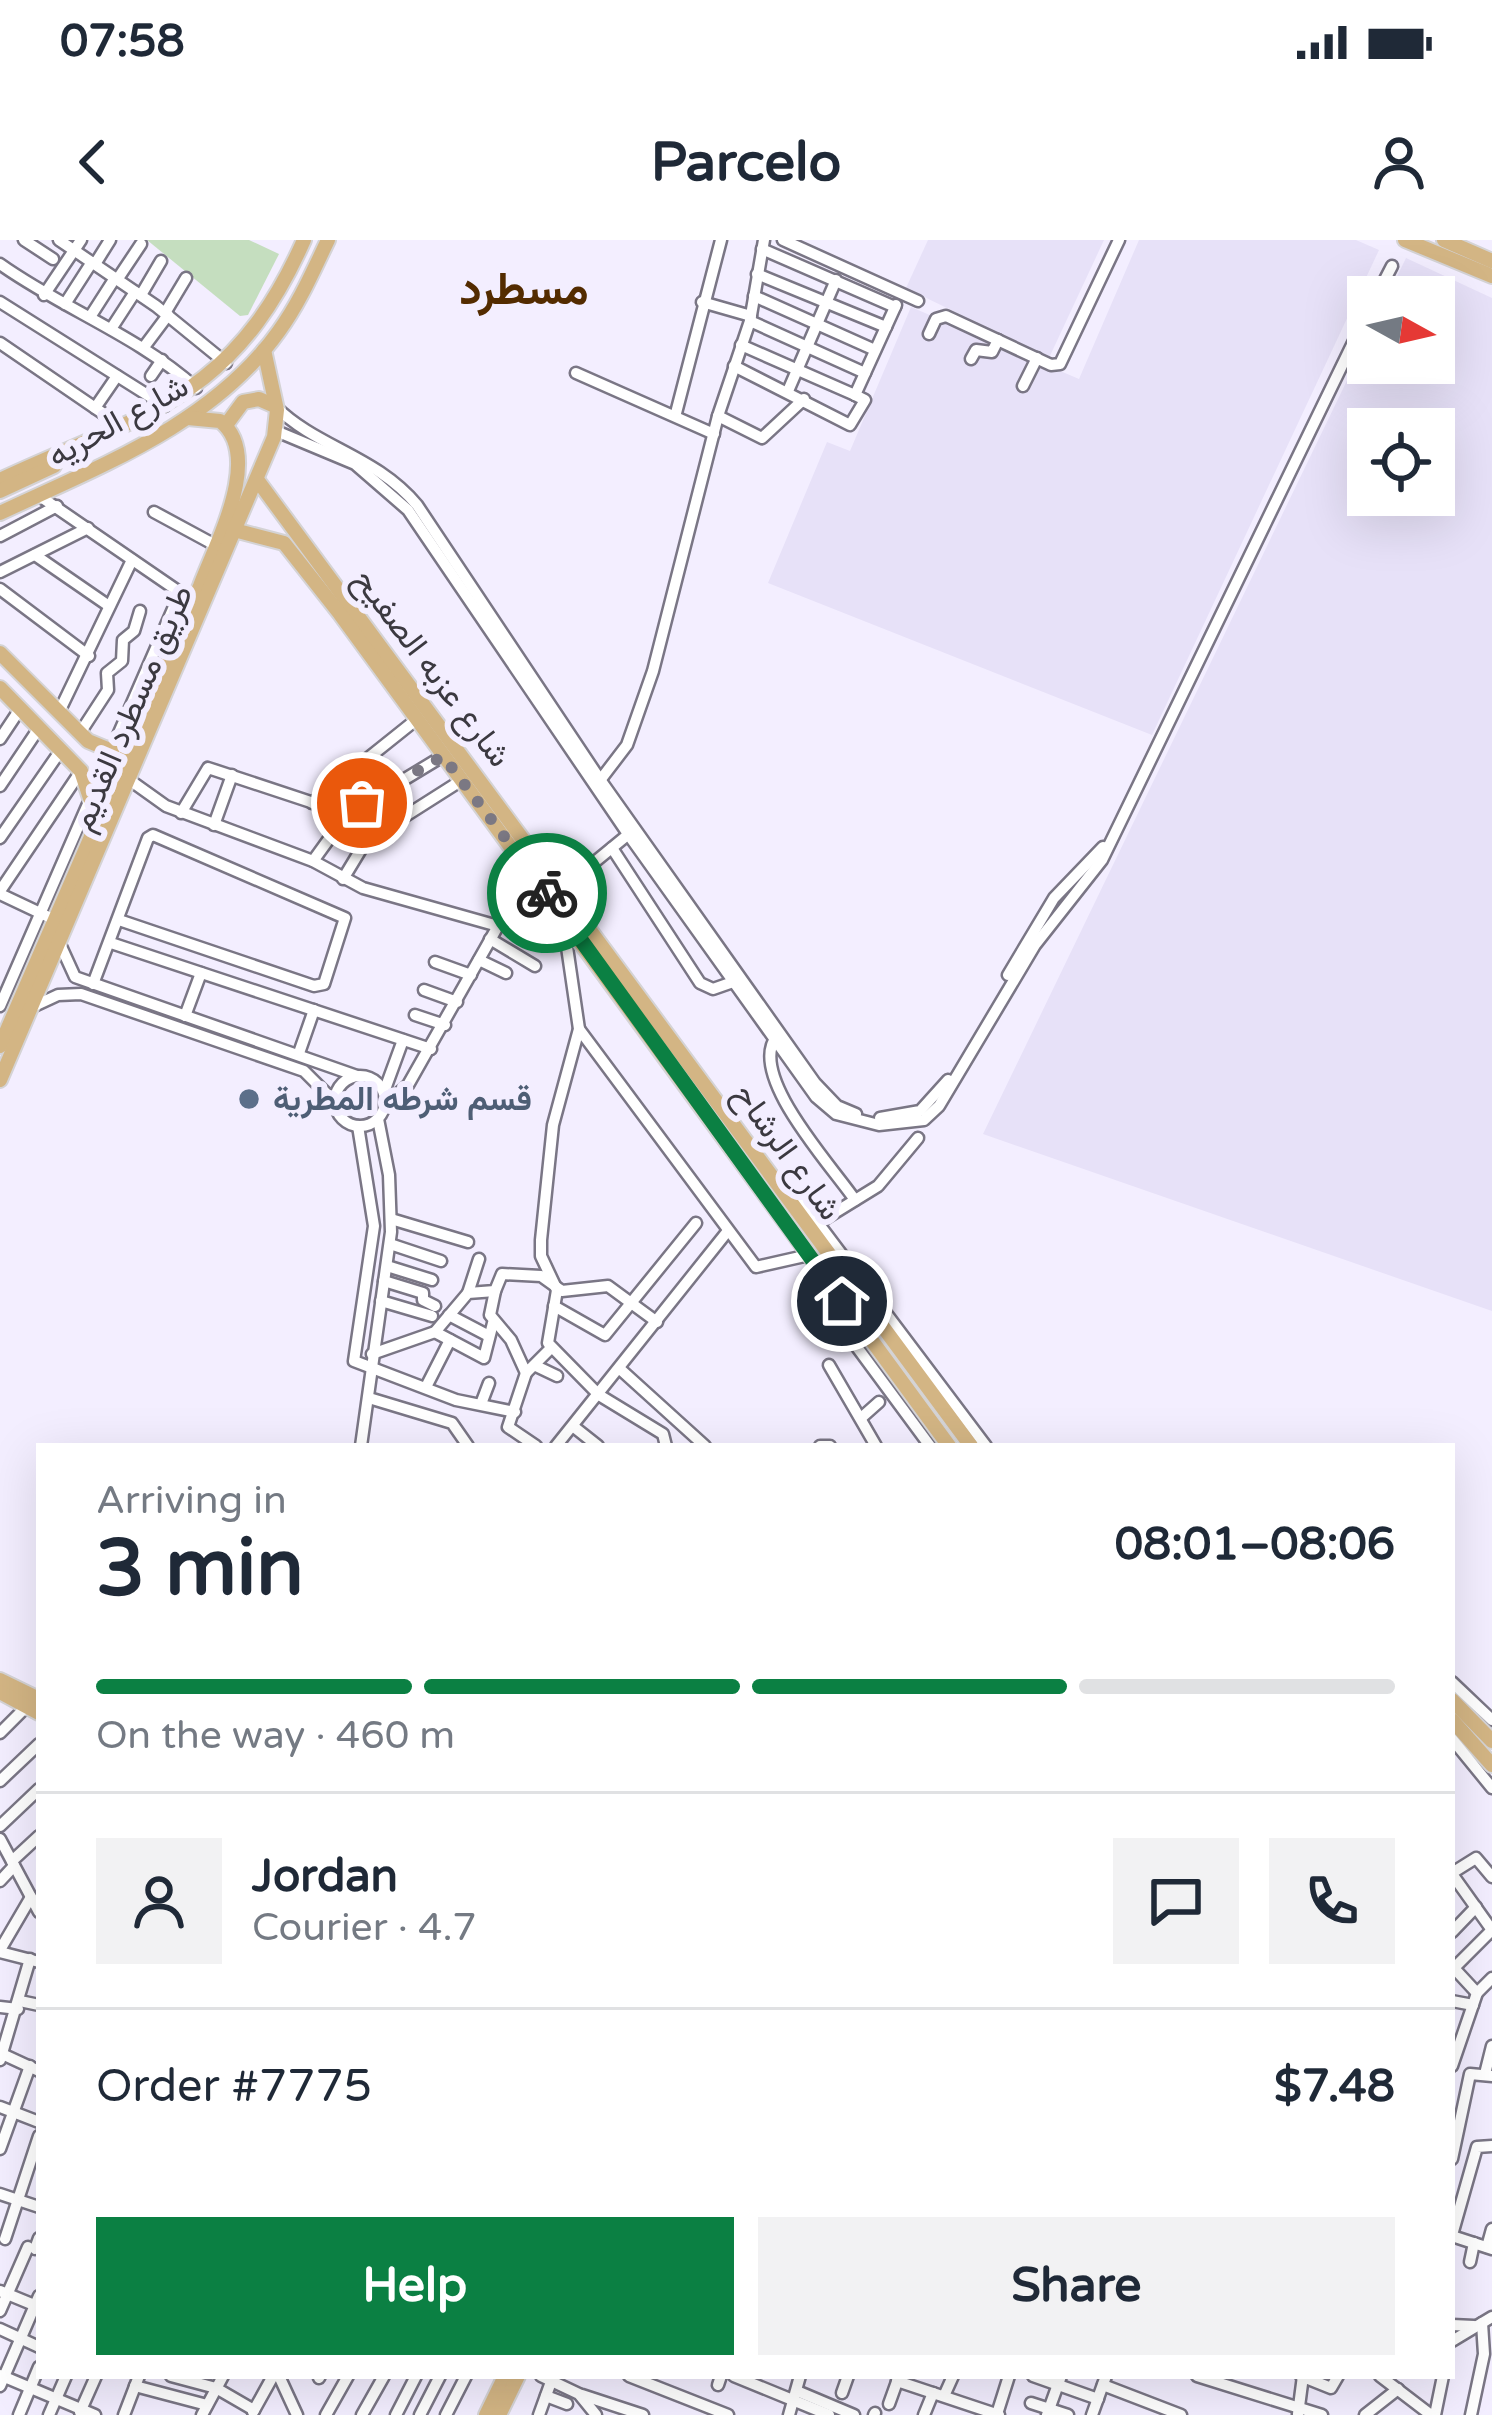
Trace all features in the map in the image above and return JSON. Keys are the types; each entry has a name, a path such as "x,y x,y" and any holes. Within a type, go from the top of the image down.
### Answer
{"main road":[{"name":"شارع الحريه","path":"0,480 130,424 196,388 226,363 271,307 304,240"},
{"name":"شارع الحريه","path":"0,513 188,418 264,350 299,302 328,240"},
{"path":"1405,240 1492,276"},
{"path":"1444,240 1492,261"},
{"name":"طريق مسطرد القديم","path":"0,1080 258,481 276,430 264,350"},
{"path":"188,418 208,416 226,425 242,403 260,399 275,406"},
{"path":"0,491 130,424"},
{"name":"طريق مسطرد القديم","path":"0,1046 48,916 215,545 239,459 237,440 226,425"},
{"path":"0,502 123,444 151,440"},
{"name":"شارع عزبه الصفيح","path":"258,481 563,888"},
{"path":"238,531 263,534 263,520 277,510"},
{"name":"شارع عزبه الصفيح","path":"263,534 289,548 554,903"},
{"path":"0,653 80,733 112,751"},
{"path":"0,689 81,770 90,798"},
{"path":"81,770 93,758 94,745"},
{"name":"شارع الرشاح","path":"563,888 969,1443"},
{"name":"شارع الرشاح","path":"554,903 947,1443"},
{"path":"0,1680 36,1710"},
{"path":"0,1692 36,1710"},
{"path":"1455,1703 1492,1742"},
{"path":"1455,1723 1492,1766"},
{"path":"486,2415 504,2379"},
{"path":"500,2415 517,2379"}],"street":[{"path":"24,240 53,259"},
{"path":"38,251 56,240 78,245 94,263 226,363"},
{"path":"65,304 110,240"},
{"path":"676,413 721,240"},
{"path":"783,240 918,301"},
{"path":"929,334 943,316 1056,365 1063,360 1119,240"},
{"path":"89,317 140,244"},
{"path":"598,784 627,745 646,696 718,416 750,318 763,244 895,307"},
{"path":"44,296 78,245"},
{"path":"111,329 161,261"},
{"path":"0,263 44,296 144,346 196,388"},
{"path":"788,391 842,266"},
{"path":"1388,276 1393,266"},
{"path":"757,274 886,327"},
{"path":"144,346 186,278"},
{"path":"854,395 902,293"},
{"path":"754,296 875,350"},
{"path":"0,302 166,406"},
{"path":"702,302 750,318 865,373"},
{"path":"971,358 976,350 991,353 998,340"},
{"path":"0,343 95,408 130,424"},
{"path":"734,366 850,424 865,400 741,345"},
{"path":"631,832 816,1097 836,1114 868,1124 906,1120 939,1106 1035,945 1096,870 1347,355"},
{"path":"1024,386 1037,358"},
{"path":"151,376 162,360"},
{"path":"576,373 676,413 714,434"},
{"path":"95,408 117,376"},
{"path":"718,416 762,439 804,399"},
{"path":"275,406 299,432 355,464 396,496 498,636 733,982 777,1036"},
{"path":"276,430 299,432"},
{"path":"38,495 193,602"},
{"path":"0,536 57,506"},
{"path":"154,512 215,545"},
{"path":"0,572 88,528"},
{"path":"34,555 109,606"},
{"path":"58,712 132,560"},
{"path":"0,589 89,656"},
{"path":"0,1006 48,916 90,798 173,609 179,602 193,602"},
{"path":"80,733 108,690 107,673 122,661 123,640 134,631 140,611"},
{"path":"0,739 20,709"},
{"path":"312,803 417,719"},
{"path":"0,786 39,728"},
{"path":"0,838 61,750"},
{"path":"313,861 347,814 443,756"},
{"path":"48,916 0,892 81,770"},
{"path":"182,812 203,770 347,814"},
{"path":"214,825 232,776"},
{"path":"343,879 366,841 462,780"},
{"path":"131,781 182,812 313,861 343,879 498,926"},
{"path":"8,825 34,841"},
{"path":"563,888 631,832"},
{"path":"93,984 148,838 159,836 342,914 344,923 324,985 314,986 119,920"},
{"path":"612,848 700,983 713,989 733,982"},
{"path":"361,1443 390,1244 378,1119 408,1085 498,926 518,911 554,903"},
{"path":"531,1443 508,1429 531,1370 550,1349 556,1290 541,1256 541,1240 553,1125 579,1028 568,947 572,927"},
{"path":"490,939 535,966"},
{"path":"59,942 70,973 93,984 375,1080 384,1091"},
{"path":"111,943 430,1049"},
{"path":"479,960 506,973"},
{"path":"435,962 471,975"},
{"path":"185,1016 201,973"},
{"path":"424,990 457,1002"},
{"path":"30,1009 58,995 81,994 304,1071 335,1102 344,1120 358,1126 378,1119"},
{"path":"299,1053 314,1010"},
{"path":"415,1015 445,1025"},
{"path":"579,1028 756,1267 764,1269 809,1255"},
{"path":"777,1036 767,1054 772,1080 855,1200"},
{"path":"385,1106 384,1091 404,1040"},
{"path":"335,1102 339,1087 357,1076"},
{"path":"358,1126 374,1226 354,1361 371,1359 434,1332 468,1293 478,1259"},
{"path":"818,1223 889,1175 918,1138"},
{"path":"778,1186 818,1223 984,1443"},
{"path":"391,1219 468,1242"},
{"path":"554,1306 605,1335 696,1223"},
{"path":"559,1443 727,1232"},
{"path":"390,1244 441,1261"},
{"path":"434,1332 482,1358 490,1348 500,1260"},
{"path":"387,1265 432,1280"},
{"path":"500,1277 535,1274 556,1290 608,1286 657,1322"},
{"path":"381,1301 431,1303 384,1281"},
{"path":"468,1293 495,1291"},
{"path":"849,1311 851,1339 914,1436 924,1443"},
{"path":"449,1315 511,1340 531,1370 557,1376"},
{"path":"427,1385 450,1340"},
{"path":"550,1349 599,1395 654,1434 666,1437 666,1443"},
{"path":"371,1359 456,1400 515,1412"},
{"path":"829,1365 874,1443"},
{"path":"620,1369 702,1443"},
{"path":"481,1405 489,1383"},
{"path":"369,1398 452,1423 466,1443"},
{"path":"861,1418 879,1402"},
{"path":"654,1434 667,1414"},
{"path":"574,1427 594,1443"},
{"path":"1455,1685 1492,1720"},
{"path":"0,1733 36,1710"},
{"path":"1455,1743 1492,1788"},
{"path":"0,1780 36,1747"},
{"path":"0,1826 36,1792"},
{"path":"0,1839 36,1903 0,1951 34,1961 1,2056 34,2068 0,2149"},
{"path":"1,1877 36,1839"},
{"path":"1455,1871 1476,1858 1492,1877"},
{"path":"1455,1877 1492,1930 1455,1965"},
{"path":"1455,1929 1476,1907"},
{"path":"1455,1970 1483,1991 1458,2031"},
{"path":"0,2007 36,2005"},
{"path":"1455,2145 1470,2074 1488,2075 1492,2046"},
{"path":"0,2108 36,2121"},
{"path":"1458,2191 1477,2147 1492,2144"},
{"path":"0,2311 4,2292 35,2246 3,2238 36,2145"},
{"path":"0,2194 36,2206"},
{"path":"1470,2262 1492,2229"},
{"path":"1455,2236 1484,2247"},
{"path":"4,2292 36,2302"},
{"path":"36,2307 1,2379 56,2399 79,2413 95,2415"},
{"path":"1455,2339 1484,2322"},
{"path":"1471,2415 1484,2354 1484,2322"},
{"path":"0,2329 36,2346"},
{"path":"19,2415 36,2374"},
{"path":"49,2415 65,2379"},
{"path":"79,2413 94,2379"},
{"path":"182,2379 216,2388 253,2412 281,2379 297,2415"},
{"path":"124,2415 137,2381 204,2410 221,2379"},
{"path":"326,2415 346,2379"},
{"path":"362,2415 382,2379"},
{"path":"396,2415 414,2379"},
{"path":"420,2415 438,2379"},
{"path":"446,2415 464,2379"},
{"path":"539,2415 549,2379"},
{"path":"551,2379 579,2394 643,2415"},
{"path":"637,2379 728,2415"},
{"path":"741,2379 854,2415"},
{"path":"768,2390 771,2379"},
{"path":"789,2415 799,2379"},
{"path":"842,2393 847,2379"},
{"path":"889,2404 898,2379"},
{"path":"900,2379 998,2415 1008,2379"},
{"path":"924,2415 950,2379"},
{"path":"1028,2390 1032,2379"},
{"path":"1205,2379 1298,2413 1322,2415"},
{"path":"1298,2413 1303,2379"},
{"path":"1310,2379 1331,2388 1336,2379"},
{"path":"1384,2379 1433,2415 1442,2379"},
{"path":"1047,2412 1059,2380 1097,2399"},
{"path":"1092,2415 1104,2380 1162,2412 1181,2415"},
{"path":"1365,2415 1397,2390"},
{"path":"579,2394 596,2415"},
{"path":"546,2396 567,2404"},
{"path":"795,2396 829,2415"},
{"path":"1031,2403 1047,2412 1068,2415"}],"shaded area":[{"path":"928,240 1104,240 1049,358 906,288"},
{"path":"1139,240 1356,240 1379,250 1367,276 1347,276 1347,318 1152,735 768,583 827,442 850,451 911,307 1079,379"},
{"path":"1406,258 1445,276 1397,276"},
{"path":"1455,281 1492,298 1492,1311 983,1134 1347,380 1455,384"}],"green space":[{"path":"147,240 249,240 279,254 248,315 240,316"}],"way so far":[{"path":"362,803 443,756 547,893"}],"place":[{"name":"قسم شرطه المطرية","path":"249,1099"}],"district":[{"name":"مسطرد","path":"524,290"}],"route":[{"path":"547,893 842,1301"}]}
